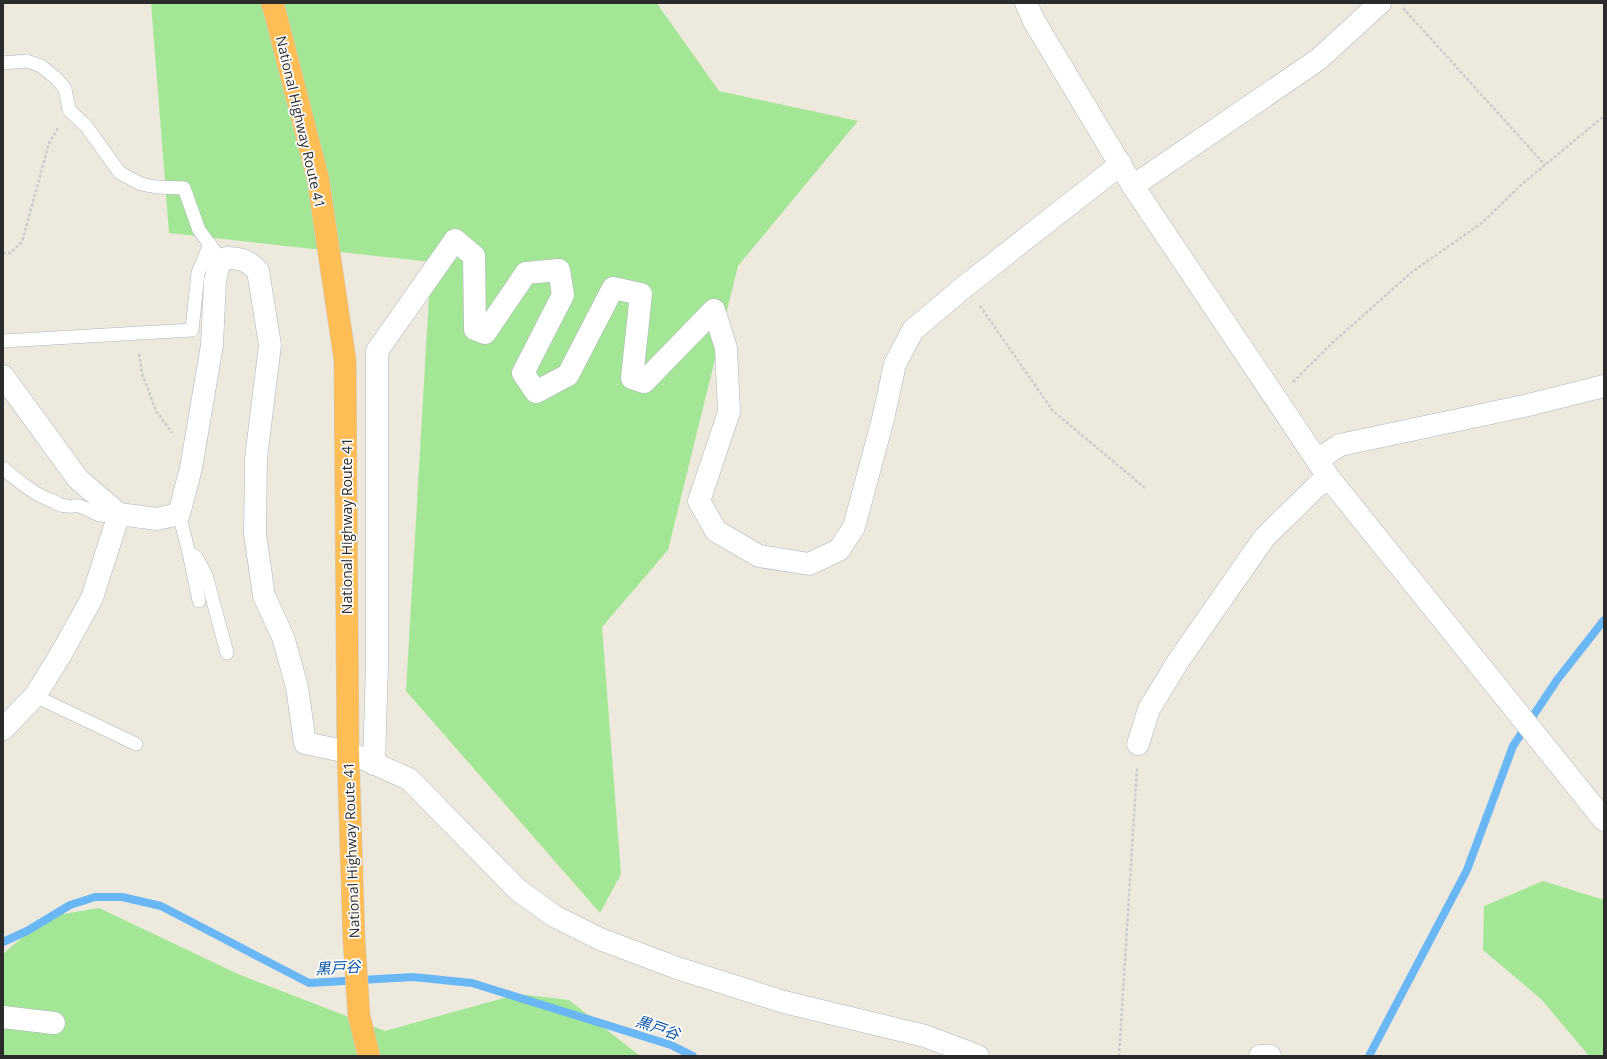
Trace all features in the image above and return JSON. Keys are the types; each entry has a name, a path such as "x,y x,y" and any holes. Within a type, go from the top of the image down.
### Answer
{"highway":[{"name":"National Highway Route 41","path":"272,3 276,12 318,179 345,360 348,752 354,940 359,1016 369,1056"}],"street":[{"path":"1026,3 1034,21 1133,186 1329,478 1604,820"},
{"path":"1133,186 1319,59 1380,3"},
{"path":"374,764 377,657 377,351 455,240 474,256 475,329 485,333 526,273 559,270 563,295 523,373 536,392 568,375 613,288 641,294 632,378 644,382 714,310 726,348 729,412 699,501 716,531 759,556 809,564 839,550 854,528 883,419 895,364 913,330 964,286 1121,164"},
{"path":"216,252 226,258 240,258 251,263 258,271 270,345 256,458 255,534 264,596 283,637 297,687 305,742 348,752 409,779 518,890 554,916 600,939 677,968 784,1002 925,1036 978,1056"},
{"path":"3,376 78,479 118,512 157,519 179,514 192,460 212,345 215,281 219,264 216,252"},
{"path":"1317,460 1340,445 1517,407 1604,386"},
{"path":"1138,744 1149,709 1179,660 1264,538 1317,486 1329,478"},
{"path":"3,729 35,696 61,654 92,598 118,512"},
{"path":"3,1016 54,1023"},
{"path":"1260,1056 1270,1056"}],"lane":[{"path":"3,63 27,62 41,66 57,79 64,89 69,110 86,126 120,173 141,184 156,187 184,188 199,230 216,252 198,273 192,330 3,341"},
{"path":"3,468 32,491 45,499 66,506 81,506 98,515 106,516 118,512"},
{"path":"179,514 200,601"},
{"path":"189,553 196,557 206,575 227,653"},
{"path":"35,696 136,744"}],"path":[{"path":"1398,3 1545,165"},
{"path":"3,253 10,253 22,242 49,143 69,110"},
{"path":"1276,399 1331,344 1412,272 1483,222 1521,185 1604,116"},
{"path":"964,286 975,298 1053,411 1145,488"},
{"path":"140,333 139,360 156,411 192,460"},
{"path":"1119,1056 1138,744"}],"green space":[{"path":"151,3 659,3 658,5 719,91 858,121 738,266 668,550 602,627 621,874 600,913 406,691 431,262 169,233"},
{"path":"1543,881 1604,900 1604,1056 1589,1056 1541,999 1483,950 1484,906"},
{"path":"99,908 238,974 385,1031 518,994 569,1000 640,1056 3,1056 3,954 46,917"}],"waterway":[{"path":"1369,1056 1467,870 1513,746 1557,680 1604,620"},
{"name":"黒戸谷","path":"3,942 27,931 70,905 95,897 122,897 161,906 309,983 413,977 472,983 671,1045 693,1056"}]}
